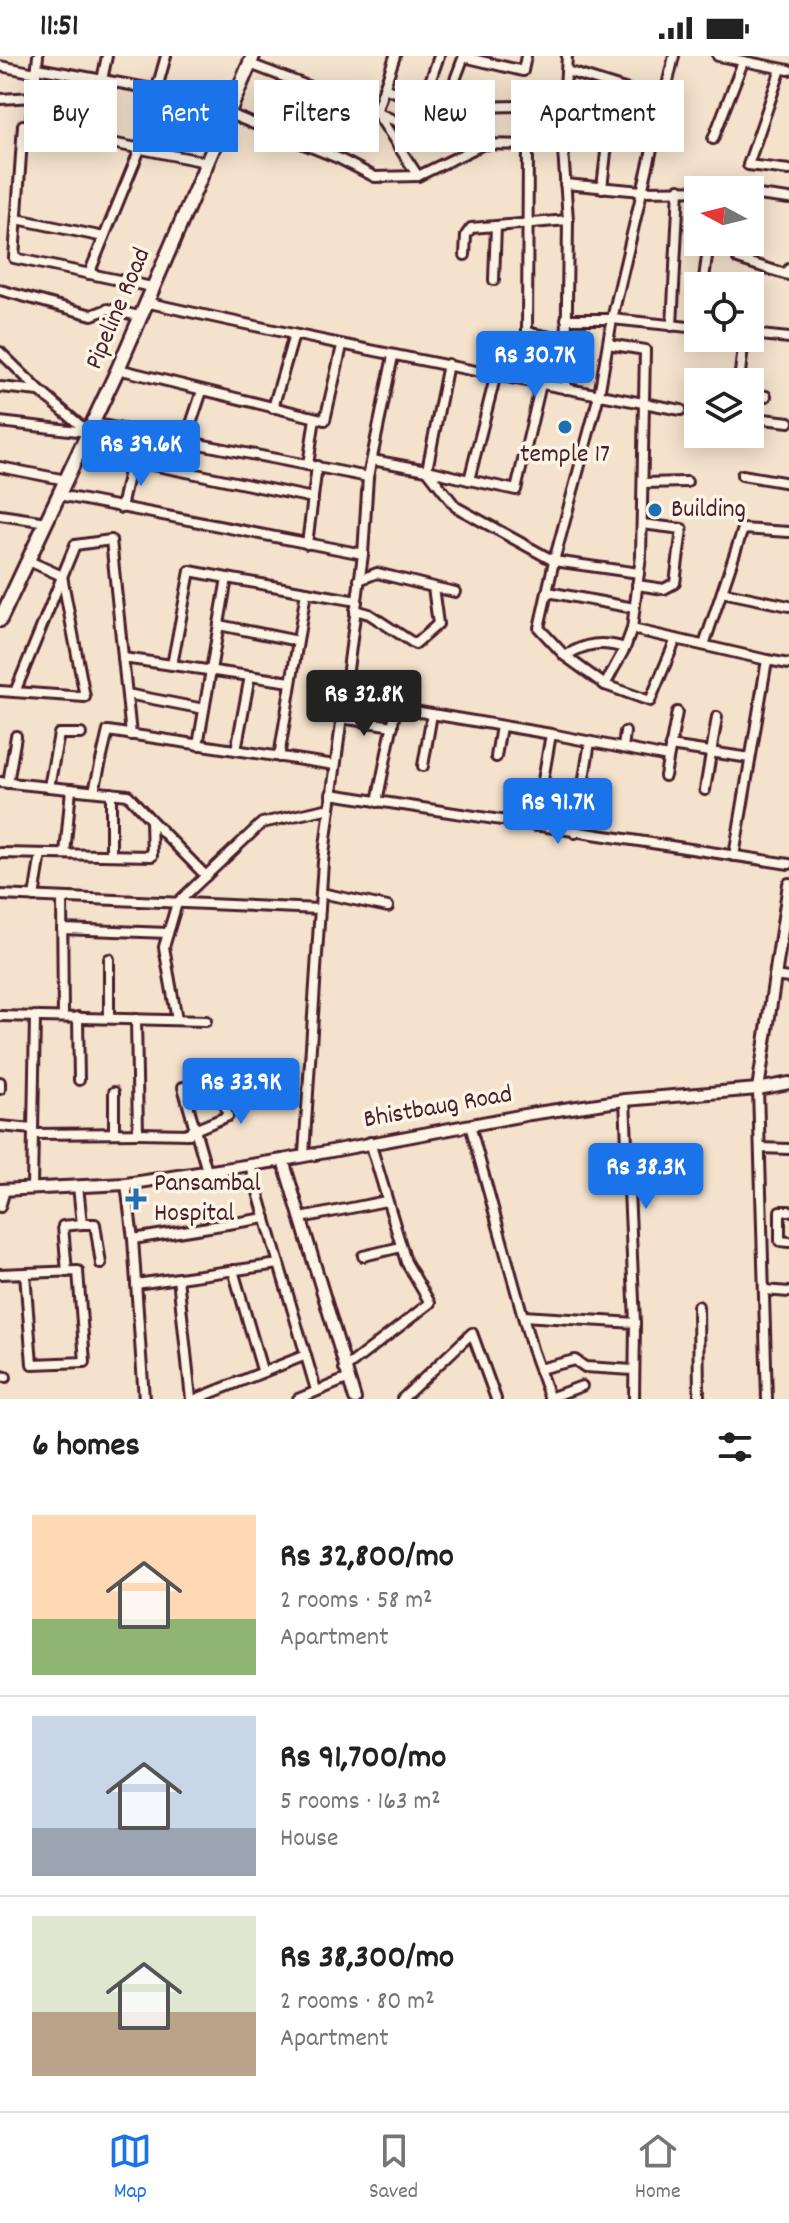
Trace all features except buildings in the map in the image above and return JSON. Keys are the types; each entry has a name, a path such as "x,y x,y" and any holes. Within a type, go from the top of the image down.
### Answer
{"main road":[{"name":"Pipeline Road","path":"238,90 252,60"},
{"name":"Pipeline Road","path":"0,620 118,369 210,152"}],"street":[{"path":"35,80 38,56"},
{"path":"0,66 102,80 107,56"},
{"path":"160,80 166,56"},
{"path":"379,103 395,56"},
{"path":"431,80 439,56"},
{"path":"455,80 464,56 523,71 526,56"},
{"path":"566,80 567,56"},
{"path":"668,80 674,56"},
{"path":"718,56 785,70 748,165 789,170"},
{"path":"770,67 771,56"},
{"path":"252,60 300,80"},
{"path":"713,139 743,62"},
{"path":"567,71 596,80"},
{"path":"384,88 395,92"},
{"path":"0,99 24,98"},
{"path":"238,117 338,158 375,177 418,176 468,152"},
{"path":"379,117 418,176"},
{"path":"24,125 14,258 152,287"},
{"path":"89,274 139,152"},
{"path":"155,152 206,162"},
{"path":"528,152 527,332 566,340"},
{"path":"563,152 568,220 566,389"},
{"path":"602,188 606,152"},
{"path":"651,152 612,319 599,395 539,628 565,656 605,685 650,701 676,639"},
{"path":"565,184 642,191 684,189"},
{"path":"672,326 679,189"},
{"path":"764,196 789,199"},
{"path":"17,219 104,237"},
{"path":"465,255 466,235 471,228 568,220"},
{"path":"494,280 496,226"},
{"path":"738,256 738,259 788,275 789,269"},
{"path":"0,290 92,315 108,309 139,316"},
{"path":"145,302 342,346 681,410"},
{"path":"566,319 612,319 684,327"},
{"path":"273,408 294,335"},
{"path":"764,335 789,338"},
{"path":"605,685 632,629 639,573 645,350 608,344"},
{"path":"118,369 325,420 342,346"},
{"path":"0,352 40,391 90,427"},
{"path":"304,1154 321,893 331,794 363,554 368,477 393,356"},
{"path":"448,364 427,470 456,507 554,561 639,573"},
{"path":"469,480 496,374"},
{"path":"372,460 516,490 541,384"},
{"path":"0,387 40,391"},
{"path":"191,424 202,391"},
{"path":"307,544 313,498 315,418"},
{"path":"764,419 789,422"},
{"path":"0,422 90,427 368,477"},
{"path":"79,450 313,498"},
{"path":"121,508 131,462"},
{"path":"0,467 66,480"},
{"path":"742,475 789,483"},
{"path":"643,483 687,482"},
{"path":"59,495 363,554"},
{"path":"0,515 47,522"},
{"path":"637,585 664,589 675,583 682,529 642,524"},
{"path":"704,645 743,529 789,532"},
{"path":"15,692 75,545 111,540 131,735"},
{"path":"29,561 62,576"},
{"path":"172,665 190,571 306,592 356,606 415,644 438,624 433,587"},
{"path":"359,580 377,573 455,592"},
{"path":"0,691 85,697 62,576"},
{"path":"198,745 227,578"},
{"path":"279,757 306,592"},
{"path":"548,592 634,608"},
{"path":"722,592 789,606"},
{"path":"219,625 298,641"},
{"path":"632,629 789,664"},
{"path":"565,656 599,642 625,648"},
{"path":"123,658 291,682"},
{"path":"734,856 767,660"},
{"path":"236,750 250,676"},
{"path":"127,694 204,709"},
{"path":"377,802 396,708 668,757"},
{"path":"665,776 677,712"},
{"path":"423,766 432,714"},
{"path":"705,790 717,717"},
{"path":"341,718 393,726"},
{"path":"496,757 501,726"},
{"path":"94,791 108,731 335,765"},
{"path":"623,748 625,732"},
{"path":"49,787 59,734 81,734"},
{"path":"535,826 551,734"},
{"path":"16,736 4,782 128,795 206,876"},
{"path":"575,833 590,742"},
{"path":"670,746 750,758"},
{"path":"65,854 71,789"},
{"path":"111,793 111,855"},
{"path":"331,794 789,864"},
{"path":"177,1020 164,947 177,903 262,823 330,808"},
{"path":"0,853 152,856 151,820"},
{"path":"34,897 41,854"},
{"path":"767,1399 758,1089 789,884"},
{"path":"321,893 388,907"},
{"path":"0,895 320,909"},
{"path":"62,898 63,1017"},
{"path":"62,929 168,933"},
{"path":"109,959 109,1018"},
{"path":"774,976 789,978"},
{"path":"0,1016 206,1021"},
{"path":"32,1189 35,1016"},
{"path":"78,1017 79,1080"},
{"path":"136,1019 138,1133"},
{"path":"0,1082 0,1089"},
{"name":"Bhistbaug Road","path":"2,1190 126,1184 283,1160 530,1114 625,1100 758,1089 789,1083"},
{"path":"183,1087 207,1171"},
{"path":"0,1126 33,1131 185,1134 228,1116 219,1089"},
{"path":"114,1092 114,1133"},
{"path":"625,1100 635,1323 634,1399"},
{"path":"470,1125 523,1316 550,1398 582,1386"},
{"path":"298,1399 346,1373 430,1303 406,1262 370,1142"},
{"path":"760,1148 789,1149"},
{"path":"283,1160 355,1399"},
{"path":"250,1165 316,1390"},
{"path":"126,1184 144,1399"},
{"path":"78,1186 82,1224"},
{"path":"0,1207 2,1190"},
{"path":"301,1218 386,1201"},
{"path":"789,1211 780,1211 780,1241 789,1242"},
{"path":"133,1239 266,1218"},
{"path":"67,1272 63,1226 95,1224 101,1264"},
{"path":"363,1256 401,1247"},
{"path":"136,1284 279,1264"},
{"path":"233,1270 262,1370"},
{"path":"0,1274 25,1273 67,1272 78,1271 85,1362 32,1364 25,1273"},
{"path":"178,1278 193,1399 306,1355"},
{"path":"764,1290 789,1292"},
{"path":"698,1306 699,1399"},
{"path":"523,1316 635,1323"},
{"path":"402,1399 472,1333 496,1399"},
{"path":"539,1369 575,1360 585,1367 633,1370"}],"place":[{"name":"temple 17","path":"565,427"},
{"name":"Building","path":"655,510"},
{"name":"Pansambal Hospital","path":"136,1199"}]}
